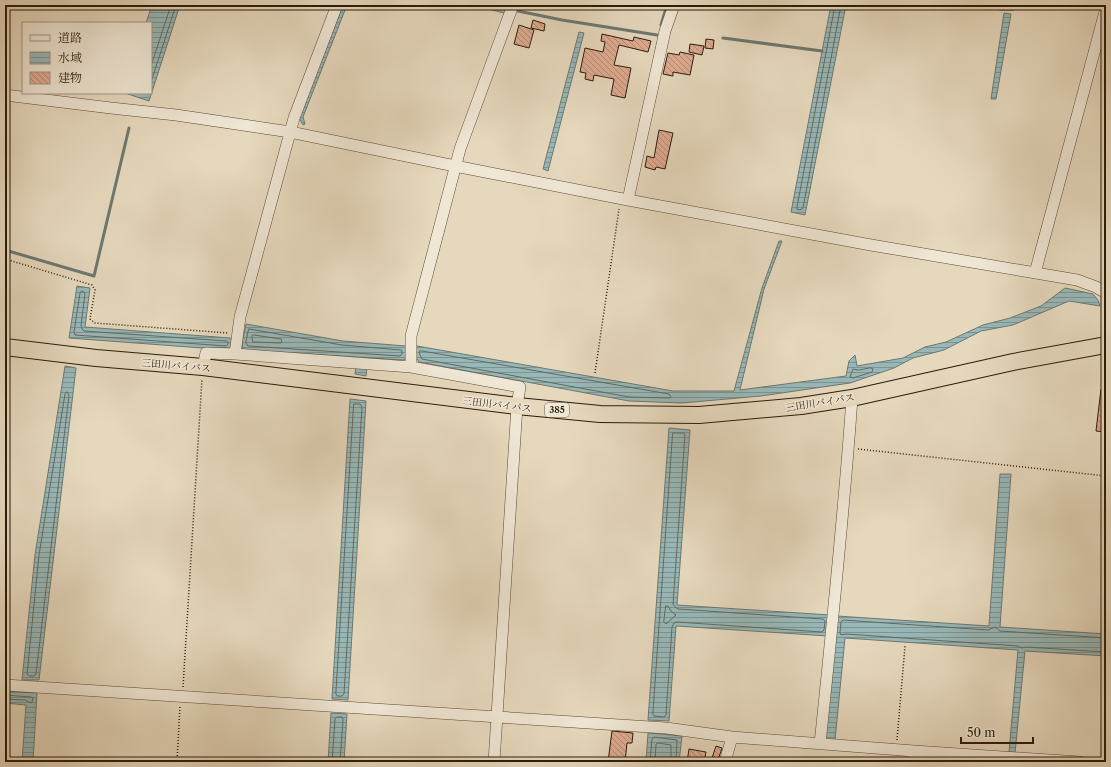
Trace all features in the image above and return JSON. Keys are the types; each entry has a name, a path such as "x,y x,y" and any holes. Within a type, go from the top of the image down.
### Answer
{"highway":[{"name":"三田川バイパス","path":"5,347 96,358 203,367 517,406 600,414 699,415 801,406 852,398 1013,362 1106,345"}],"street":[{"path":"235,354 240,317 294,118 338,5"},
{"path":"411,366 411,336 455,166 513,5"},
{"path":"624,199 665,31 674,5"},
{"path":"1002,5 1010,5"},
{"path":"1035,273 1106,8 1094,5"},
{"path":"5,95 290,132 624,199 856,242 1078,280 1096,287 1106,293"},
{"path":"203,367 206,353 235,354 411,366 520,387 517,406 494,762"},
{"path":"820,744 834,612 852,398"},
{"path":"5,685 666,728 732,737 897,750 913,757 1080,762"},
{"path":"725,762 732,737"}],"path":[{"path":"596,373 624,199"},
{"path":"5,259 92,285 95,290 90,319 95,323 238,333"},
{"path":"177,762 203,367"},
{"path":"848,448 1106,476"},
{"path":"897,750 905,646"}],"water":[{"path":"152,5 180,5 152,92 152,22 146,22"},
{"path":"343,5 347,5 303,117 305,124 303,125 299,118"},
{"path":"473,5 502,5 507,6 504,13"},
{"path":"831,5 846,5 805,215 791,212"},
{"path":"1004,13 1011,14 996,99 991,99"},
{"path":"579,32 584,33 548,171 543,169"},
{"path":"128,94 151,94 149,101"},
{"path":"779,241 782,241 764,289 740,390 846,376 849,361 855,355 857,366 903,358 925,347 946,342 983,325 1010,318 1041,306 1065,288 1093,294 1098,300 1100,306 1069,301 1013,325 981,331 944,350 913,358 894,368 850,383 761,396 682,403 629,401 419,362 415,356 417,346 673,391 734,391 762,288"},
{"path":"77,286 90,288 85,327 230,338 233,343 229,350 69,338"},
{"path":"246,324 343,341 406,346 407,356 404,360 243,350 242,344"},
{"path":"65,366 76,368 39,680 22,680 35,555"},
{"path":"356,366 367,367 366,376 355,374"},
{"path":"350,399 366,401 348,700 332,699"},
{"path":"669,428 690,430 677,605 830,615 828,636 676,626 669,721 648,720"},
{"path":"1000,474 1011,474 1000,627 1106,634 1106,656 1025,651 1015,753 1009,752 1018,650 845,638 835,740 825,740 837,616 989,626"},
{"path":"5,691 37,693 33,762 22,762 26,705 5,703"},
{"path":"331,713 347,714 344,762 328,762"},
{"path":"648,733 682,736 679,762 646,762"}],"building":[{"path":"533,20 545,24 544,31 531,28"},
{"path":"519,25 534,30 529,48 514,44"},
{"path":"602,34 633,41 634,37 651,41 648,52 619,45 614,65 631,68 625,98 611,95 614,79 594,75 593,81 585,79 586,73 580,72 585,48 603,52 605,42 601,41"},
{"path":"706,39 714,40 713,49 705,48"},
{"path":"690,44 704,46 702,55 689,52"},
{"path":"680,52 694,55 690,75 673,72 673,76 663,74 668,53 679,55"},
{"path":"659,130 673,133 665,169 656,167 655,170 645,167 647,156 654,158"},
{"path":"1101,389 1106,389 1106,432 1096,431"},
{"path":"612,731 633,733 632,743 627,743 625,762 608,762"},
{"path":"716,746 722,748 718,760 712,758"},
{"path":"689,749 706,752 704,762 687,762"}],"waterway":[{"path":"661,25 667,5"},
{"path":"518,11 562,20 657,35"},
{"path":"723,38 822,51"},
{"path":"5,250 94,276 129,128"}]}
